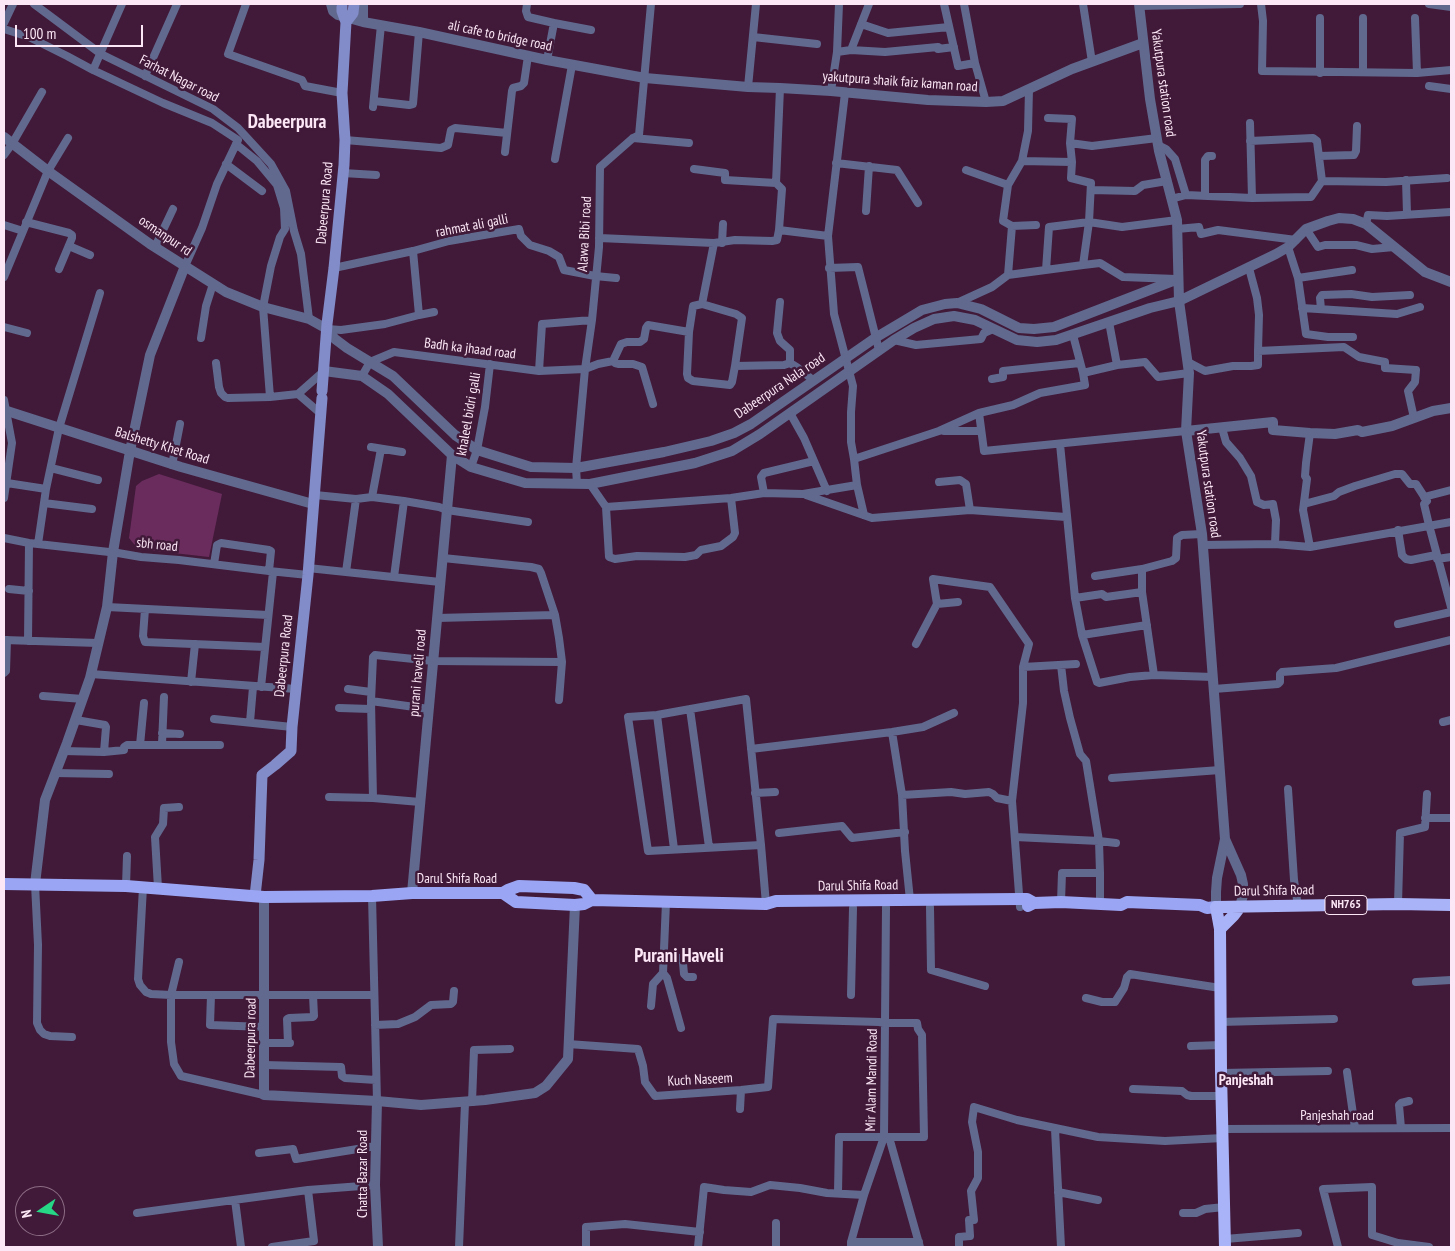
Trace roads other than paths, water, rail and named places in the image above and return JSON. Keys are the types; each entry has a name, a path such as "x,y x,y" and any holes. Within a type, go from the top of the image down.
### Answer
{"highway":[{"name":"Darul Shifa Road","path":"1212,908 1451,904"},
{"path":"1220,929 1240,907"},
{"path":"1212,908 1220,929 1220,1045 1225,1243"}],"main road":[{"name":"Dabeerpura Road","path":"264,897 255,896 259,860 262,775 291,751 308,572 327,329 343,173 345,140 342,93 347,13"},
{"name":"Darul Shifa Road","path":"4,884 126,886 264,897 372,896 412,893 503,893 516,902 575,905 584,904 592,900 767,904 776,902 910,900 1124,903 1126,909 1200,911 1212,908"},
{"path":"503,893 519,886 574,888 584,890 592,900"},
{"path":"767,904 776,908 788,909 930,907 1025,902"}],"street":[{"path":"4,23 13,4"},
{"name":"Farhat Nagar road","path":"34,4 101,54 212,109 238,128 271,164 286,191 301,254 309,319"},
{"path":"93,70 122,4"},
{"path":"145,76 177,4"},
{"path":"246,4 228,54 302,80 305,86 342,93"},
{"path":"332,4 333,11 338,15 347,13"},
{"path":"363,4 363,22"},
{"path":"527,4 526,11 528,17 591,30"},
{"name":"Alawa Bibi road","path":"577,484 576,468 599,238 600,167 639,135 651,4"},
{"path":"748,87 756,4"},
{"path":"831,91 837,52 838,4"},
{"path":"851,50 869,4"},
{"path":"944,4 958,66 975,63"},
{"path":"964,4 975,63 986,102"},
{"path":"1083,4 1092,62"},
{"path":"1139,5 1240,4"},
{"path":"1261,4 1263,21 1262,72 1417,73 1451,70"},
{"path":"1429,4 1451,7"},
{"name":"Yakutpura station road","path":"1139,5 1158,142 1177,225 1179,301 1189,373 1186,431 1202,534 1225,839 1243,884 1244,895 1240,907"},
{"name":"ali cafe to bridge road","path":"347,13 363,22 644,78"},
{"path":"1320,18 1320,73"},
{"path":"1362,72 1363,18"},
{"path":"1415,18 1417,73"},
{"path":"547,60 554,23"},
{"path":"861,24 888,33 949,27"},
{"path":"381,25 373,104 413,104 419,32"},
{"path":"4,29 36,41 163,103 212,123 238,140 217,184 202,228 150,355 130,451 113,552 107,607 83,699 45,800 35,884 38,945 37,1022 44,1034 72,1037"},
{"path":"753,36 817,44"},
{"name":"yakutpura shaik faiz kaman road","path":"644,78 928,100 1003,101 1072,69 1143,43"},
{"path":"837,52 851,50 885,52 938,47 938,50 954,47"},
{"path":"505,152 512,91 513,88 524,83 528,56"},
{"path":"556,159 572,65"},
{"path":"1429,86 1451,90"},
{"path":"776,183 780,88"},
{"path":"1029,89 1028,131 1022,161 1008,185 1003,221 1012,226 1036,225"},
{"path":"4,155 8,141 42,92"},
{"path":"844,93 828,236 834,314 844,359 853,386 851,442 857,485 864,515"},
{"path":"1048,118 1072,119 1070,142 1071,178 1091,183 1089,222 1083,265"},
{"path":"1250,123 1252,198"},
{"path":"1319,156 1354,155 1356,151 1357,126"},
{"path":"345,140 441,148 448,145 451,130 455,128 507,133"},
{"path":"4,277 48,172 68,138"},
{"path":"633,138 689,143"},
{"path":"1172,199 1186,195 1252,198 1311,197 1322,181 1318,141 1313,138 1250,141"},
{"name":"osmanpur rd","path":"8,141 48,172 155,247 226,292 263,307 309,319 327,329"},
{"path":"1070,142 1092,146 1158,142 1175,159 1186,195"},
{"path":"236,144 257,161 277,185 284,208 285,230 280,237 263,307 270,397"},
{"path":"1205,196 1205,160 1208,156 1212,156"},
{"path":"1022,161 1072,162"},
{"path":"836,163 897,170 918,203"},
{"path":"226,164 262,191"},
{"path":"866,211 869,166"},
{"path":"599,238 718,243 734,240 777,240 782,189 776,183 725,180 725,173 694,169"},
{"path":"966,170 1008,185"},
{"path":"343,173 376,175"},
{"path":"1322,181 1386,182 1448,178"},
{"path":"1406,180 1408,214"},
{"path":"1091,190 1135,191 1143,185 1167,181"},
{"path":"155,247 174,209"},
{"path":"1366,224 1368,215 1386,216 1451,212"},
{"path":"1394,248 1372,249 1356,245 1325,245 1318,247 1306,229 1340,218 1353,219 1366,224 1425,272 1451,282"},
{"path":"26,222 72,235 59,269"},
{"path":"1046,270 1050,227 1089,222 1122,227 1177,225 1199,227 1201,234 1218,230 1292,244 1306,334 1306,349"},
{"path":"702,304 723,224"},
{"path":"4,225 23,231"},
{"path":"1008,276 1012,226"},
{"name":"rahmat ali galli","path":"334,268 413,251 449,241 519,229 521,236 530,245 549,251 559,257 564,270 595,276"},
{"name":"Dabeerpura Nala road","path":"324,371 362,376 388,394 452,455 471,467 526,483 590,484 695,463 732,451 760,434 878,350 914,328 934,320 954,316 975,320 1017,340 1037,342 1056,340 1150,308 1179,301 1249,268 1292,244 1306,229"},
{"path":"779,230 828,236"},
{"path":"69,246 90,255"},
{"path":"413,251 419,315"},
{"path":"958,303 992,287 1008,276 1100,263 1123,277 1178,279"},
{"path":"830,268 858,267 878,350"},
{"path":"1188,362 1205,371 1233,366 1258,365 1259,315 1257,298 1249,268"},
{"path":"1298,278 1352,270"},
{"path":"595,276 616,278"},
{"name":"Dabeerpura Nala road","path":"327,329 335,339 347,348 393,376 456,434 477,450 531,467 576,468 664,452 734,433 751,424 875,338 922,310 944,304 958,303 981,309 1019,328 1054,327 1178,279"},
{"path":"201,338 206,306 214,284"},
{"path":"1147,292 1150,308"},
{"path":"38,544 46,489 59,428 100,293"},
{"path":"1321,309 1320,298 1322,295 1351,294 1372,297 1410,295"},
{"path":"780,302 777,333 780,341 790,350 790,363"},
{"path":"702,304 736,314 742,318 735,366 730,385 690,380 688,378 686,371 693,306 702,304"},
{"path":"1302,308 1397,314 1420,307"},
{"path":"327,329 340,330 385,324 434,312"},
{"path":"894,340 916,345 981,338 991,327 993,314"},
{"path":"539,371 542,324 592,320"},
{"path":"1109,322 1117,365"},
{"path":"653,404 642,367 633,364 619,364 613,360 619,346 623,343 640,342 644,339 648,325 689,332"},
{"path":"4,327 27,333"},
{"path":"1054,327 1056,340"},
{"path":"1306,334 1328,337 1353,337"},
{"path":"854,459 939,431 979,414 1013,405 1040,393 1085,386 1073,335"},
{"path":"1258,351 1344,347 1359,357 1384,362 1385,368 1416,370 1416,382 1408,391 1414,418"},
{"name":"Badh ka jhaad road","path":"370,362 394,352 539,371 585,370 613,360"},
{"path":"362,376 370,362"},
{"path":"1083,373 1117,365 1145,362 1158,377 1189,373"},
{"path":"216,363 219,388 221,393 228,398 298,394 324,371"},
{"path":"735,366 784,365 790,363"},
{"path":"790,363 813,380"},
{"path":"992,379 1003,377 1003,370 1080,363"},
{"name":"khaleel bidri galli","path":"471,467 477,450 485,407 490,364"},
{"path":"298,394 320,413"},
{"path":"4,400 12,443 4,498"},
{"path":"979,414 984,451 1273,422 1273,430 1335,434 1358,430 1362,432 1392,426 1433,411 1451,408"},
{"name":"Balshetty Khet Road","path":"5,410 172,465 314,500"},
{"path":"790,413 804,438 827,491"},
{"path":"172,465 180,424"},
{"path":"1222,428 1226,442 1240,458 1251,476 1257,502 1264,505 1273,504 1276,520 1275,544"},
{"path":"939,431 981,431"},
{"path":"1310,433 1303,510 1310,547"},
{"path":"710,441 716,457"},
{"path":"1060,444 1075,598 1082,635 1097,682 1154,675 1213,678"},
{"path":"371,447 402,452"},
{"path":"372,497 382,449"},
{"name":"purani haveli road","path":"412,893 452,455"},
{"path":"764,493 761,477 764,473 814,461"},
{"path":"51,468 98,480"},
{"path":"1304,504 1334,496 1355,486 1395,474 1402,474 1410,484 1416,484 1426,501 1424,504 1428,525 1451,607"},
{"path":"939,482 960,480 966,484 970,510"},
{"path":"6,483 46,489"},
{"path":"590,484 606,507 609,557 612,559 638,556 685,557 696,555 701,550 721,546 733,537 735,533 731,498"},
{"path":"606,507 731,498 764,493 803,494 857,485"},
{"path":"1424,497 1451,490"},
{"path":"803,494 872,518 970,510 1066,517"},
{"path":"314,500 372,497 528,522"},
{"path":"346,572 356,499"},
{"path":"394,577 404,501"},
{"path":"44,503 92,509"},
{"path":"1203,545 1275,544 1310,547 1451,522"},
{"path":"1398,530 1402,555 1406,559 1451,557"},
{"path":"1095,576 1142,569 1172,561 1176,558 1177,538 1182,535 1202,534"},
{"name":"sbh road","path":"4,538 29,543 271,572 346,572 440,582"},
{"path":"28,641 29,543"},
{"path":"214,564 217,545 221,543 270,551 271,572 265,647 250,722"},
{"path":"443,558 539,569 544,578 555,615 559,638 562,662 559,700"},
{"path":"1142,569 1142,592 1154,675"},
{"path":"916,644 937,604 933,580 990,587 1029,644 1023,668 1023,703 1012,801 1015,837 1025,902"},
{"path":"9,589 29,591"},
{"path":"1075,598 1102,594 1106,597 1142,592"},
{"path":"937,604 958,602"},
{"path":"107,607 268,615"},
{"path":"145,609 143,636 145,642 265,647"},
{"path":"1398,624 1451,612"},
{"path":"437,618 555,615"},
{"path":"1082,635 1147,625"},
{"path":"4,673 6,671 5,640 98,643"},
{"path":"1214,689 1278,684 1282,672 1336,668 1451,640"},
{"path":"191,682 194,644"},
{"path":"373,798 371,692 373,657 375,655 433,661 562,662"},
{"path":"1023,668 1076,664"},
{"path":"1061,665 1070,718 1080,754 1086,761 1099,841 1100,903"},
{"path":"91,674 296,689"},
{"path":"348,689 371,692"},
{"path":"44,696 83,699"},
{"path":"162,744 164,697"},
{"path":"761,845 648,851 628,717 657,715 746,699 756,794 767,904"},
{"path":"140,745 144,703"},
{"path":"339,708 371,705 429,709"},
{"path":"690,709 709,847"},
{"path":"751,749 923,727 954,713"},
{"path":"657,715 674,850"},
{"path":"214,719 292,727"},
{"path":"76,720 105,725 104,752"},
{"path":"1443,722 1451,720"},
{"path":"892,732 902,795 910,900"},
{"path":"162,733 180,734"},
{"path":"64,751 104,752 124,750 128,744 220,745"},
{"path":"1112,778 1220,770"},
{"path":"55,773 109,774"},
{"path":"1288,789 1294,880 1298,906"},
{"path":"756,794 774,792"},
{"path":"902,795 989,792 997,798 1012,801"},
{"path":"1398,904 1400,833 1425,827 1427,794"},
{"path":"329,797 420,802"},
{"path":"158,888 155,837 163,824 164,808 179,807"},
{"path":"1425,818 1451,818"},
{"path":"780,833 842,826 852,838 904,832"},
{"path":"1015,837 1116,843"},
{"path":"1212,908 1225,839"},
{"path":"126,886 127,856"},
{"path":"1061,902 1062,873 1100,873"},
{"path":"143,887 138,979 146,992 171,995 374,995"},
{"path":"372,896 377,1101"},
{"name":"Dabeerpura road","path":"264,897 264,1095 421,1105 469,1102 536,1093 546,1086 568,1059 575,905"},
{"path":"652,1006 653,984 663,973 666,902"},
{"name":"Mir Alam Mandi Road","path":"851,1244 864,1195 886,1137 886,907"},
{"path":"930,907 931,970 985,986"},
{"path":"852,995 853,908"},
{"path":"664,957 681,958 684,974 687,977 693,977"},
{"path":"178,962 171,995 171,1042 174,1064 181,1076 264,1095"},
{"path":"663,973 667,978 681,1028"},
{"path":"1086,998 1102,1002 1115,1002 1130,974 1220,988"},
{"path":"1416,982 1451,980"},
{"path":"374,1025 398,1024 415,1018 431,1005 451,1004 454,992"},
{"path":"211,995 210,1025 265,1027"},
{"path":"264,1044 289,1043 287,1019 313,1017 313,995"},
{"name":"Kuch Naseem","path":"568,1044 638,1049 645,1082 655,1096 768,1087 773,1018 885,1023"},
{"path":"1220,1022 1334,1020"},
{"path":"838,1194 839,1136 924,1137 922,1035 917,1023 885,1023"},
{"path":"1190,1046 1220,1045"},
{"path":"460,1247 474,1050 510,1049"},
{"path":"264,1064 341,1067 344,1078 376,1080"},
{"path":"1221,1073 1328,1071"},
{"path":"1347,1072 1355,1128"},
{"path":"1133,1089 1182,1091 1187,1096 1222,1096"},
{"path":"740,1109 742,1090"},
{"name":"Chatta Bazar Road","path":"377,1101 375,1185 378,1247"},
{"path":"1401,1128 1399,1105 1409,1101"},
{"name":"Panjeshah road","path":"959,1247 959,1237 970,1236 969,1220 974,1220 971,1191 978,1178 978,1152 972,1122 974,1107 1017,1120 1098,1137 1165,1141 1223,1134 1355,1128 1451,1128"},
{"path":"1055,1129 1061,1247"},
{"path":"851,1244 920,1244 886,1137"},
{"path":"259,1153 293,1149 296,1159 376,1146"},
{"path":"137,1214 308,1190 375,1185"},
{"path":"698,1247 704,1187 751,1192 770,1186 864,1195"},
{"path":"1338,1247 1323,1189 1372,1188 1372,1235 1398,1243 1429,1247"},
{"path":"272,1247 314,1241 308,1190"},
{"path":"1058,1192 1098,1200"},
{"path":"235,1200 241,1247"},
{"path":"1182,1213 1196,1213 1205,1209 1224,1206"},
{"path":"776,1223 776,1247"},
{"path":"586,1247 586,1227 625,1224 700,1232"},
{"path":"1225,1243 1298,1233"}],"district":[{"name":"Dabeerpura","path":"287,123"},
{"name":"Purani Haveli","path":"679,957"},
{"name":"Panjeshah","path":"1246,1081"}]}
